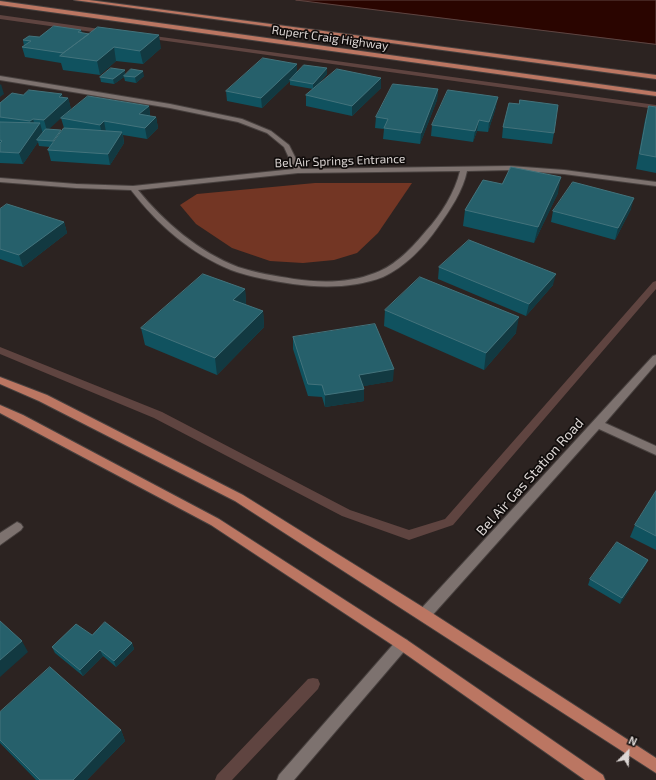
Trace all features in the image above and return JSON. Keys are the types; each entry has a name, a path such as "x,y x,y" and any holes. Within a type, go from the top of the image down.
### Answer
{"main road":[{"name":"Rupert Craig Highway","path":"76,0 656,77"},
{"name":"Rupert Craig Highway","path":"0,3 656,94"},
{"path":"0,380 43,398 239,498 424,614 656,766"},
{"path":"0,409 215,522 402,644 598,780"}],"street":[{"path":"0,78 147,102 240,120 269,132 287,146 298,171"},
{"name":"Bel Air Springs Entrance","path":"0,180 76,186 133,188 298,171 464,170 510,168 564,172 656,184"},
{"path":"133,188 145,204 168,227 201,250 234,268 270,278 310,284 348,283 380,274 408,256 432,230 462,181 464,170"},
{"name":"Bel Air Gas Station Road","path":"424,614 598,424 656,358"},
{"path":"598,424 656,451"},
{"path":"0,540 17,527"},
{"path":"284,780 402,644"}],"shaded area":[{"path":"296,0 656,0 656,44"},
{"path":"315,183 412,183 378,233 357,253 334,260 303,263 270,261 232,248 196,224 180,205 197,194"}],"building":[{"path":"54,26 81,30 78,32 89,34 63,53 22,47 31,41 23,40 29,36 39,37"},
{"path":"98,27 159,35 140,51 114,47 97,61 60,56"},
{"path":"263,58 297,64 261,98 226,91"},
{"path":"304,65 327,68 313,84 290,80"},
{"path":"111,68 125,70 113,79 100,77"},
{"path":"131,69 143,71 135,77 124,76"},
{"path":"337,69 381,78 352,106 306,95"},
{"path":"393,84 438,89 421,133 384,128 388,119 376,117"},
{"path":"29,90 62,94 59,97 68,98 44,120 33,119 30,121 0,117 0,103 12,93 23,95"},
{"path":"448,90 498,97 489,122 479,120 475,131 432,125"},
{"path":"88,96 149,106 139,114 156,117 145,128 104,121 100,125 61,118"},
{"path":"520,100 558,105 554,133 503,127 509,103 519,104"},
{"path":"649,106 656,107 656,157 640,154"},
{"path":"0,122 40,123 19,153 0,152 0,143 2,141 0,140"},
{"path":"64,128 122,132 108,154 48,150"},
{"path":"46,129 61,130 53,141 37,140"},
{"path":"511,167 561,177 538,227 465,210 483,180 502,184"},
{"path":"573,182 634,198 618,228 553,211"},
{"path":"7,204 64,222 19,255 0,249 0,209"},
{"path":"469,240 556,274 529,304 439,267"},
{"path":"203,274 245,289 233,300 263,311 215,358 141,328"},
{"path":"420,277 519,317 486,353 385,310"},
{"path":"375,324 394,369 359,375 364,389 325,395 322,385 308,384 293,337"},
{"path":"656,491 656,536 635,525"},
{"path":"617,542 648,560 622,598 590,579"},
{"path":"0,621 22,641 0,660"},
{"path":"105,622 132,643 114,661 100,650 80,670 52,647 76,624 92,635"},
{"path":"50,667 121,730 73,780 40,780 0,740 0,712"}],"waterway":[{"path":"0,17 107,32"},
{"path":"147,37 656,107"},
{"path":"0,350 158,415 346,513 409,535 449,522 656,284"},
{"path":"222,780 313,684"}]}
